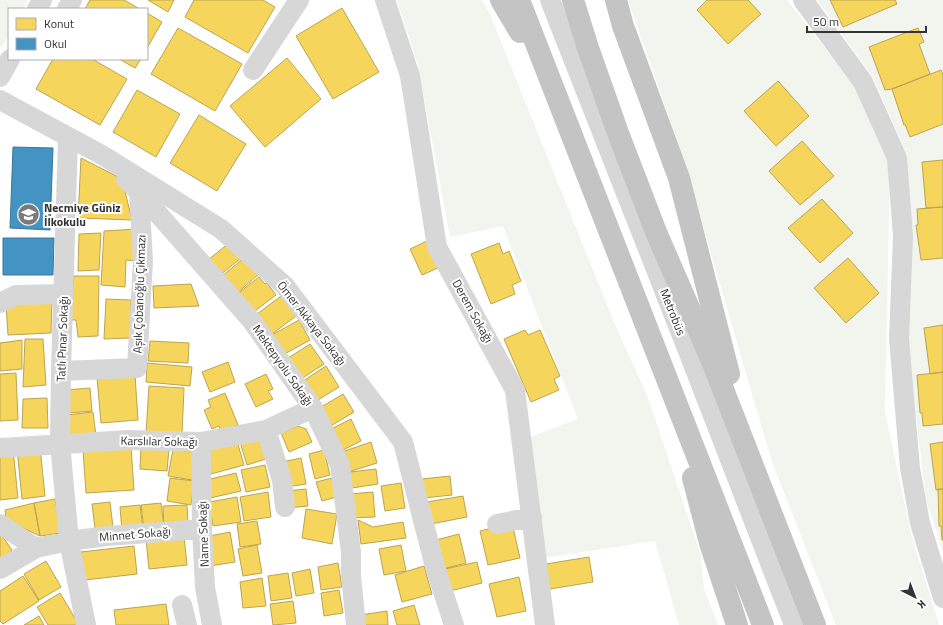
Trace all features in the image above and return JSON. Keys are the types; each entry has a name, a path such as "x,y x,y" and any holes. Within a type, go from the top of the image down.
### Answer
{"highway":[{"path":"501,0 551,83"},
{"path":"519,0 763,625"},
{"path":"569,0 656,232 712,361 815,625"},
{"path":"574,0 588,48"},
{"path":"616,0 679,178 753,468"},
{"path":"673,393 710,543 737,625"}],"street":[{"path":"253,70 299,0"},
{"name":"Derem Sokağı","path":"385,0 410,76 437,247 515,390 545,625"},
{"name":"Metrobüs","path":"539,0 783,625"},
{"name":"Metrobüs","path":"550,0 794,625"},
{"path":"803,0 863,82 897,158 903,236 899,339 910,468 920,523 943,598"},
{"path":"0,77 9,60"},
{"name":"Ömer Akkaya Sokağı","path":"0,100 102,155 221,229 285,286 403,442 434,567 454,625"},
{"name":"Tatlı Pınar Sokağı","path":"68,137 60,371 60,443 69,541 86,625"},
{"name":"Mektepyolu Sokağı","path":"102,155 139,192 252,321 313,408 340,465 351,552 351,576 356,625"},
{"name":"Aşık Çobanoğlu Çıkmazı","path":"60,371 137,368 143,261 139,192"},
{"path":"0,303 16,295 63,294"},
{"name":"Karslılar Sokağı","path":"0,448 60,443 128,440 201,442 266,430 313,408"},
{"path":"266,430 282,480 285,507"},
{"name":"Name Sokağı","path":"201,442 202,529 205,587 212,625"},
{"path":"497,524 532,517"},
{"path":"0,524 36,548"},
{"name":"Minnet Sokağı","path":"0,569 36,548 69,541 107,536 202,529"},
{"path":"182,605 187,625"}],"shaded area":[{"path":"0,0 28,0 24,8 8,8 8,37 2,47 0,46"},
{"path":"397,0 482,0 489,12 616,327 647,395 701,556 704,589 718,625 679,625 655,541 543,558 530,437 578,419 503,226 450,237 418,65"},
{"path":"628,0 787,0 856,88 890,163 885,412 911,534 939,625 836,625 772,462 681,151"},
{"path":"817,0 943,0 943,552 926,499 907,339 910,297 907,155 873,77"}],"building: Konut":[{"path":"90,0 124,0 138,8 86,8"},
{"path":"148,0 174,0 168,12"},
{"path":"194,0 263,0 275,7 248,53 185,17"},
{"path":"707,0 748,0 761,14 728,44 697,10"},
{"path":"830,0 895,0 897,4 843,27"},
{"path":"342,8 379,72 333,99 296,36"},
{"path":"148,14 162,22 148,46"},
{"path":"178,28 242,64 215,111 151,74"},
{"path":"918,28 924,42 919,44 930,74 892,89 885,90 869,47"},
{"path":"287,58 321,99 265,147 230,106"},
{"path":"52,60 94,60 127,79 100,125 36,89"},
{"path":"121,60 140,60 135,68"},
{"path":"941,70 943,75 943,124 910,137 905,124 904,125 892,89"},
{"path":"778,81 809,116 776,146 744,111"},
{"path":"137,90 180,114 156,157 113,132"},
{"path":"199,115 246,144 217,191 170,163"},
{"path":"802,141 834,176 800,205 769,171"},
{"path":"81,158 122,179 132,220 78,218"},
{"path":"943,160 943,207 926,208 922,162"},
{"path":"822,199 853,233 820,263 788,228"},
{"path":"943,207 943,258 921,260 916,225 918,225 917,209"},
{"path":"136,229 137,261 126,260 125,287 101,285 104,231"},
{"path":"101,233 99,270 78,271 79,234"},
{"path":"427,241 440,267 422,275 410,249"},
{"path":"229,243 241,258 220,275 208,260"},
{"path":"499,243 503,254 509,251 521,281 512,285 515,294 491,304 471,254"},
{"path":"245,257 259,274 236,294 221,277"},
{"path":"848,258 879,293 846,323 814,288"},
{"path":"74,276 99,276 98,336 78,337 76,320 69,320"},
{"path":"259,277 265,284 267,283 276,295 251,314 236,295"},
{"path":"191,284 199,306 154,308 153,286"},
{"path":"281,296 296,316 272,334 257,314"},
{"path":"52,299 51,333 8,335 6,304"},
{"path":"106,299 131,300 130,338 104,339"},
{"path":"299,320 310,340 281,356 270,336"},
{"path":"943,325 943,372 930,374 924,328"},
{"path":"525,330 528,335 540,330 560,376 554,379 559,390 531,402 504,339"},
{"path":"25,339 43,339 46,385 23,387"},
{"path":"22,340 22,369 0,371 0,343"},
{"path":"150,341 189,343 188,363 148,361"},
{"path":"310,344 324,364 298,381 285,360"},
{"path":"228,362 235,382 210,392 202,372"},
{"path":"147,363 192,367 190,386 146,382"},
{"path":"326,366 339,387 313,403 300,383"},
{"path":"943,372 943,424 923,426 922,413 920,413 917,375"},
{"path":"16,373 18,420 0,421 0,374"},
{"path":"266,374 273,389 268,391 273,399 256,407 245,384"},
{"path":"135,375 138,420 101,423 97,378"},
{"path":"149,386 184,388 182,435 146,433"},
{"path":"90,388 92,411 68,413 66,390"},
{"path":"225,393 238,425 221,432 219,426 212,429 204,410 211,407 208,400"},
{"path":"343,394 354,412 329,427 318,409"},
{"path":"47,398 48,428 22,428 23,399"},
{"path":"93,412 96,436 70,439 67,415"},
{"path":"351,419 361,441 339,452 329,430"},
{"path":"298,426 306,429 312,442 289,452 281,433"},
{"path":"263,435 269,458 247,465 240,442"},
{"path":"237,441 244,465 211,474 205,450"},
{"path":"371,442 377,463 345,473 339,453"},
{"path":"943,442 943,489 936,490 930,444"},
{"path":"40,447 45,496 22,499 17,449"},
{"path":"131,447 134,490 86,493 83,450"},
{"path":"141,448 169,449 167,471 140,469"},
{"path":"13,449 18,498 0,500 0,450"},
{"path":"173,449 197,453 192,480 168,476"},
{"path":"324,450 330,475 315,479 309,454"},
{"path":"301,458 306,484 287,487 282,462"},
{"path":"265,465 270,487 246,492 241,470"},
{"path":"376,469 378,484 352,488 350,472"},
{"path":"236,473 241,491 210,498 206,480"},
{"path":"450,476 452,495 424,498 422,479"},
{"path":"170,478 194,481 191,505 167,501"},
{"path":"332,478 337,497 322,501 316,482"},
{"path":"401,483 405,508 385,511 381,486"},
{"path":"306,489 308,506 288,508 286,491"},
{"path":"938,489 943,489 943,540 941,526 939,526"},
{"path":"268,492 271,517 244,521 240,497"},
{"path":"373,492 375,517 350,518 349,494"},
{"path":"463,496 467,517 431,524 427,502"},
{"path":"237,497 241,522 213,526 209,502"},
{"path":"55,499 61,533 40,536 34,503"},
{"path":"110,502 113,527 95,529 92,504"},
{"path":"34,503 40,536 6,520 5,510"},
{"path":"161,503 164,527 144,529 141,505"},
{"path":"140,505 143,529 122,531 120,507"},
{"path":"187,505 188,525 164,527 163,506"},
{"path":"306,509 337,514 332,544 302,538"},
{"path":"358,520 373,527 403,522 406,538 361,544"},
{"path":"257,521 261,544 240,547 237,524"},
{"path":"512,523 520,558 488,565 480,531"},
{"path":"230,532 235,562 210,566 204,537"},
{"path":"0,533 12,550 0,561"},
{"path":"459,534 466,563 443,569 436,540"},
{"path":"184,536 187,565 149,569 146,540"},
{"path":"257,545 262,573 243,576 238,549"},
{"path":"401,545 406,571 384,575 379,549"},
{"path":"134,546 137,574 85,580 81,552"},
{"path":"589,557 593,582 550,589 546,564"},
{"path":"46,561 61,587 39,600 24,574"},
{"path":"477,562 482,583 450,591 445,569"},
{"path":"338,563 342,587 321,590 318,567"},
{"path":"424,566 432,594 402,602 395,575"},
{"path":"310,569 314,593 296,596 292,573"},
{"path":"288,573 292,598 271,601 268,576"},
{"path":"23,576 39,601 3,624 0,621 0,591"},
{"path":"519,577 526,611 497,617 489,584"},
{"path":"262,578 266,606 243,608 240,582"},
{"path":"339,590 343,613 324,616 321,593"},
{"path":"60,593 79,625 48,625 37,607"},
{"path":"293,601 296,623 273,625 270,604"},
{"path":"166,604 169,625 116,625 114,610"},
{"path":"414,605 420,625 397,625 393,611"},
{"path":"387,611 388,625 361,625 360,615"},
{"path":"39,616 44,625 24,625"}],"building: Okul":[{"path":"13,147 53,148 50,230 10,228"},
{"path":"3,238 54,238 53,275 3,275"}],"place":[{"name":"Necmiye Güniz İlkokulu","path":"29,214"}]}
